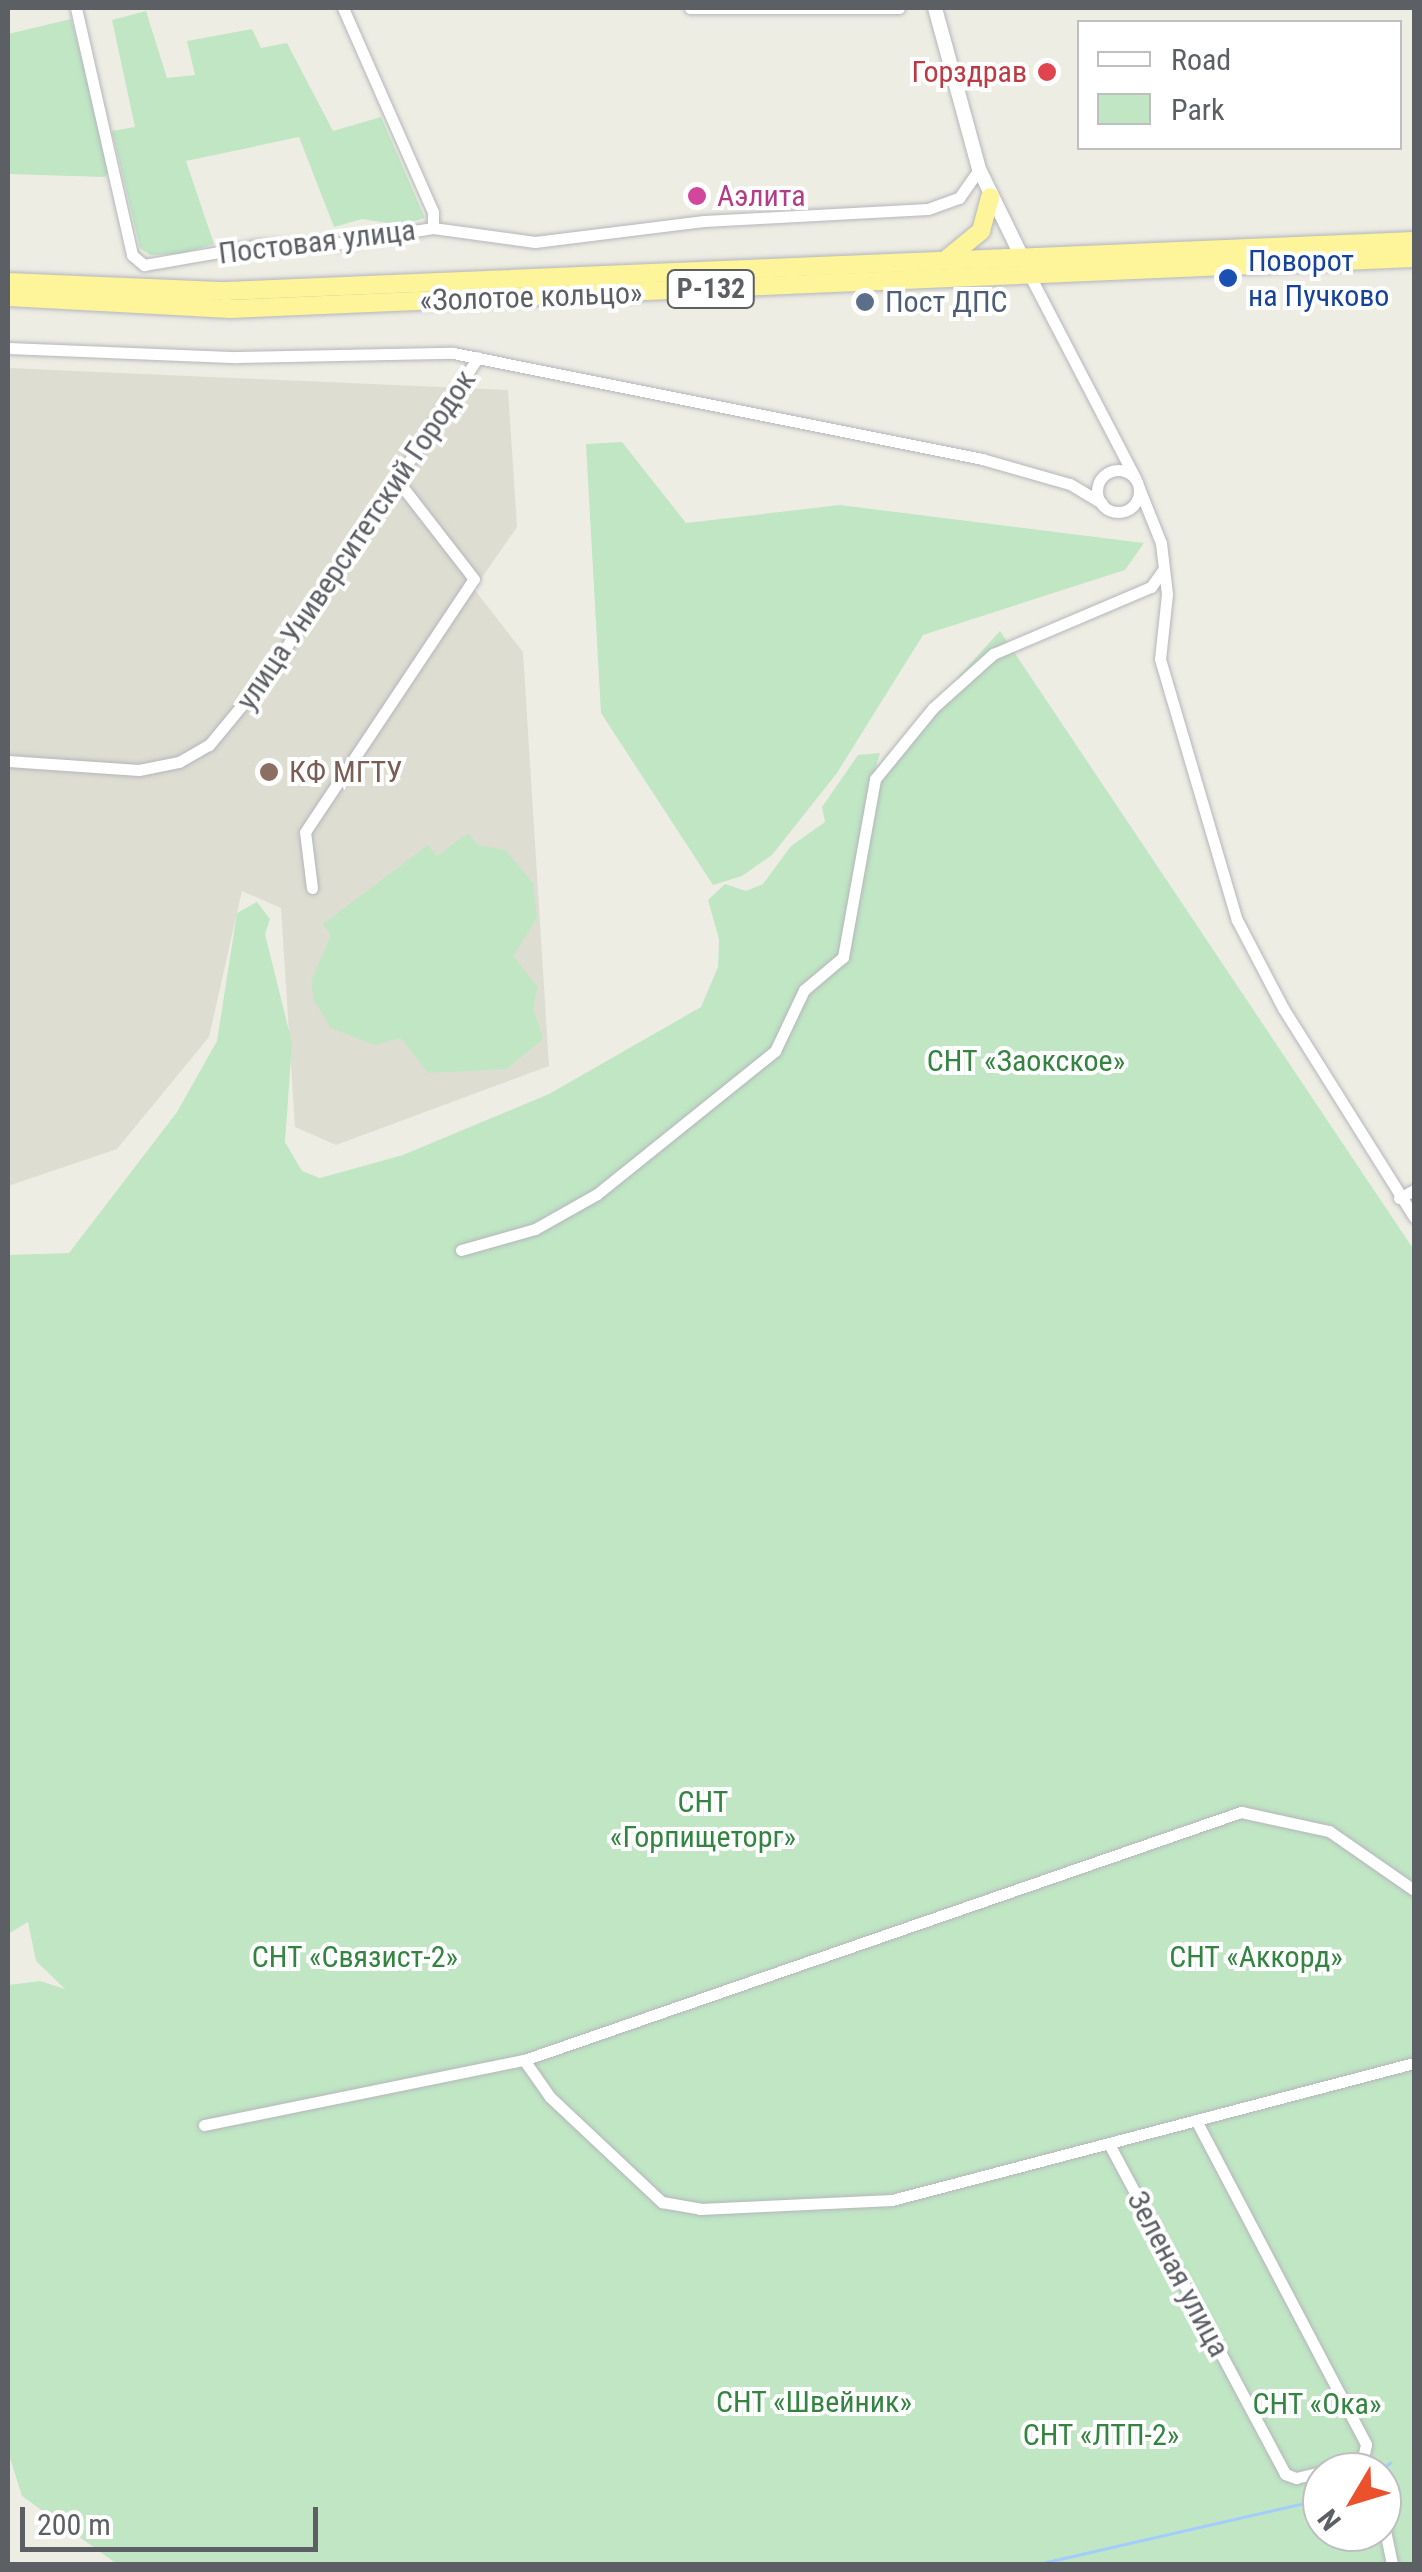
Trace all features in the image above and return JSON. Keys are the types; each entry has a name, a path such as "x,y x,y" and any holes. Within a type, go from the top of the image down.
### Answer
{"highway":[{"path":"948,258 982,231 990,197"},
{"name":"«Золотое кольцо»","path":"8,282 226,291 1414,241"},
{"path":"1021,255 1030,276"},
{"name":"«Золотое кольцо»","path":"8,297 230,309 1414,258"}],"street":[{"name":"Постовая улица","path":"76,8 132,255 144,265 260,245 334,244 432,228 535,242 704,221 928,209 959,198 979,169"},
{"path":"343,8 433,212 432,228"},
{"path":"690,8 899,8"},
{"path":"935,8 979,169 1021,255"},
{"path":"1030,276 1110,440 1137,483 1156,528 1168,594 1160,659 1237,920 1414,1217"},
{"path":"8,348 478,358 948,451 1070,484 1102,503 1148,517 1156,528"},
{"name":"улица Университетский Городок","path":"8,761 139,770 179,762 209,745 239,716 478,358"},
{"path":"1102,503 1110,440"},
{"path":"1070,484 1121,470 1137,483"},
{"path":"312,888 305,832 474,579 398,480"},
{"path":"1126,510 1137,483"},
{"path":"460,1250 535,1229 598,1194 774,1051 804,990 844,957 875,779 993,654 1150,587 1163,570"},
{"path":"1400,1198 1414,1190"},
{"path":"204,2126 524,2060 1241,1812 1329,1831 1414,1890"},
{"path":"524,2060 550,2098 662,2202 700,2210 892,2200 1414,2063"},
{"path":"1196,2120 1368,2452"},
{"name":"Зеленая улица","path":"1109,2144 1285,2474 1302,2472"}],"shaded area":[{"name":"КФ МГТУ","path":"8,368 508,390 517,527 474,589 523,652 549,1066 336,1145 295,1127 281,908 242,891 209,1037 117,1149 8,1186"}],"green space":[{"path":"146,11 167,78 195,75 187,41 252,29 261,48 287,43 333,131 381,117 425,218 399,225 362,219 334,227 299,137 186,161 214,244 180,254 150,255 140,248 112,131 135,127 112,20"},
{"path":"71,19 111,168 105,177 8,174 8,34"},
{"path":"622,442 686,523 840,505 1144,543 1125,570 923,635 837,773 772,855 742,876 713,885 601,713 586,444"},
{"path":"1000,631 1414,1250 1414,2564 117,2564 22,2496 8,2452 8,1985 40,1981 65,1989 36,1961 28,1922 8,1934 8,1255 69,1253 177,1112 217,1041 237,913 257,902 270,919 265,934 292,1043 285,1142 302,1171 320,1178 403,1155 549,1094 701,1007 718,967 719,939 708,900 725,884 746,891 763,884 791,846 825,822 822,807 858,755 880,753 875,769"},
{"path":"468,833 478,845 505,850 533,883 537,918 513,956 538,987 533,1008 543,1039 506,1069 428,1073 401,1038 375,1045 331,1028 314,1000 311,982 331,935 323,924 428,845 437,856"}],"waterway":[{"path":"1038,2564 1302,2504"}],"place":[{"name":"Горздрав","path":"1047,72"},
{"name":"Аэлита","path":"697,196"},
{"name":"Поворот на Пучково","path":"1228,278"},
{"name":"Пост ДПС","path":"865,302"},
{"name":"КФ МГТУ","path":"269,772"}],"park label":[{"name":"СНТ «Заокское»","path":"1026,1061"},
{"name":"СНТ «Горпищеторг»","path":"703,1819"},
{"name":"СНТ «Связист-2»","path":"355,1957"},
{"name":"СНТ «Аккорд»","path":"1256,1957"},
{"name":"СНТ «Швейник»","path":"814,2402"},
{"name":"СНТ «Ока»","path":"1317,2404"},
{"name":"СНТ «ЛТП-2»","path":"1101,2435"}]}
